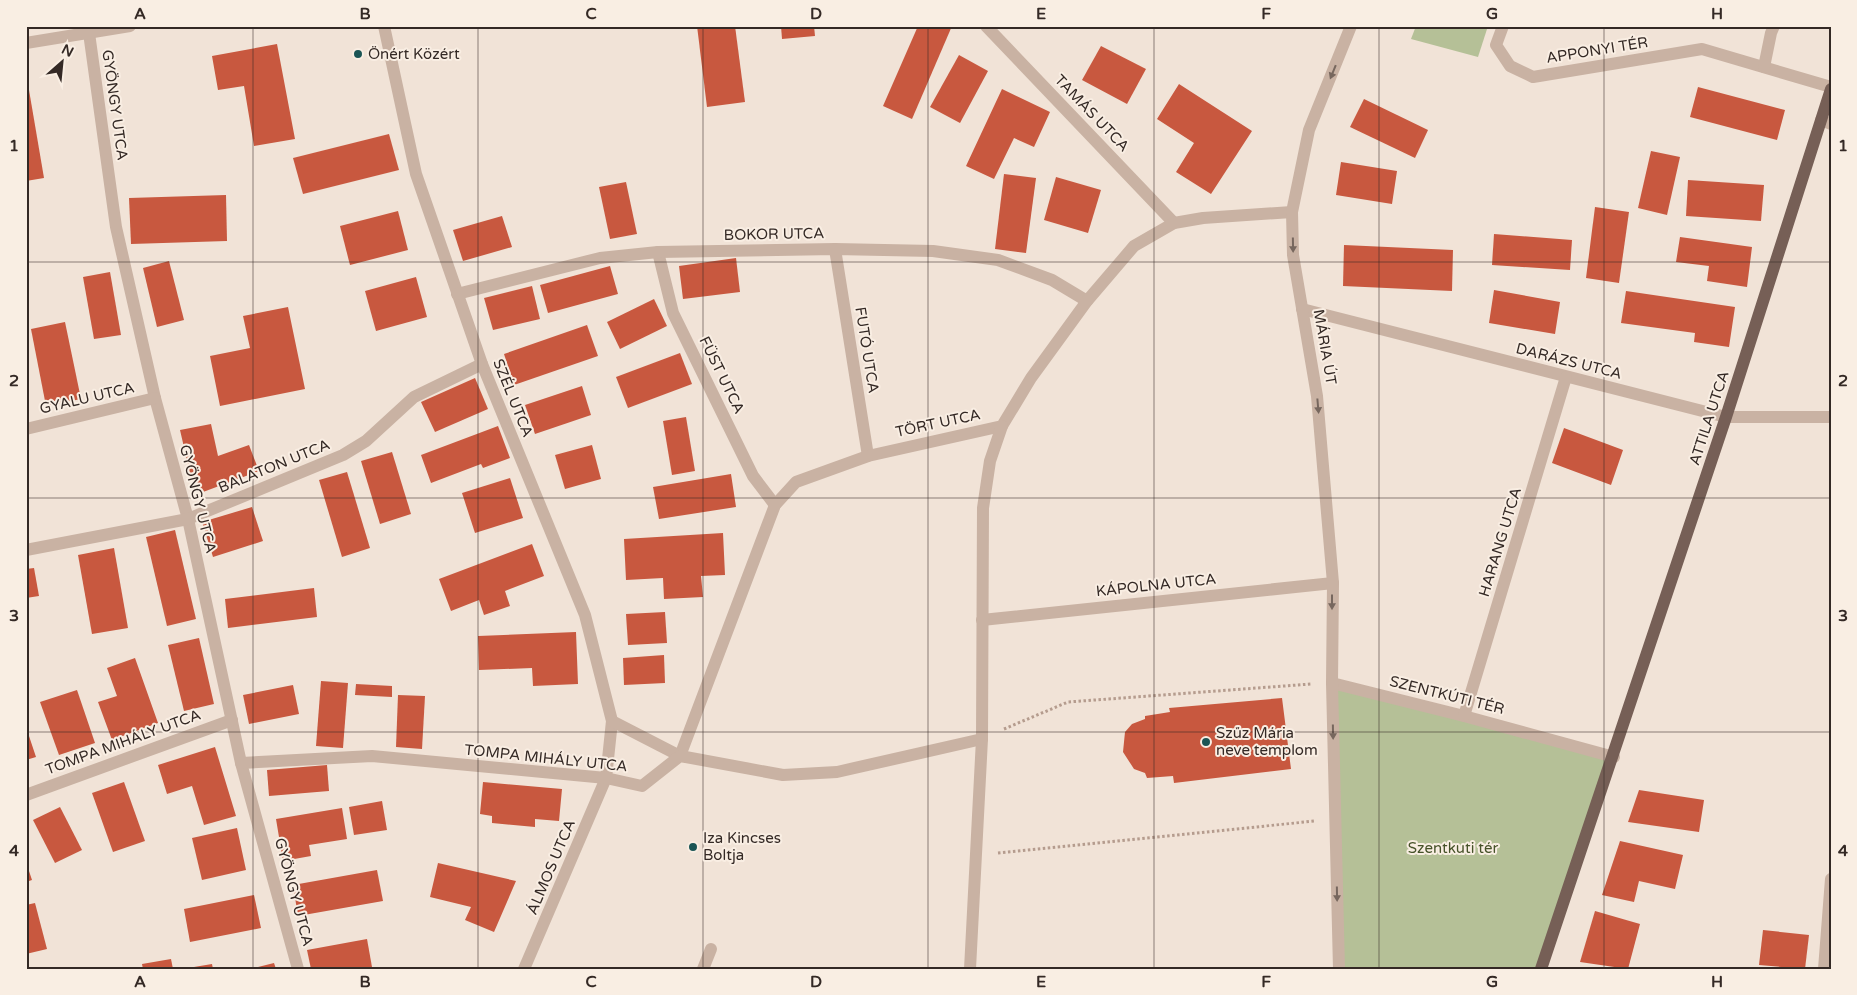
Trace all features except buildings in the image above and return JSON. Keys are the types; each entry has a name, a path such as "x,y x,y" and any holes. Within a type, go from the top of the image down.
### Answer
{"main road":[{"name":"ATTILA UTCA","path":"1614,757 1826,122 1831,88"},
{"path":"1542,969 1614,757"}],"street":[{"path":"26,43 130,26"},
{"name":"SZÉL UTCA","path":"384,26 416,174 482,364 585,615 612,721 606,778"},
{"name":"TAMÁS UTCA","path":"986,26 1174,223"},
{"name":"MÁRIA ÚT","path":"1332,683 1333,583 1317,396 1293,255 1292,212 1309,130 1351,26"},
{"name":"APPONYI TÉR","path":"1503,26 1496,45 1510,66 1533,77 1702,49 1831,88"},
{"path":"1764,68 1774,26"},
{"name":"GYÖNGY UTCA","path":"89,33 116,228 155,398 188,519 241,763 298,969"},
{"name":"TÖRT UTCA","path":"680,756 776,505 796,482 868,456 1002,426 1031,378 1087,301 1134,246 1174,223 1203,218 1292,212"},
{"name":"BOKOR UTCA","path":"458,294 600,258 658,252 835,249 933,251 998,260 1052,280 1087,301"},
{"name":"FUTÓ UTCA","path":"835,249 868,456"},
{"name":"FÜST UTCA","path":"658,252 674,313 753,476 776,505"},
{"name":"DARÁZS UTCA","path":"1302,309 1726,417 1831,417"},
{"name":"BALATON UTCA","path":"26,550 188,519 343,455 366,441 414,397 482,364"},
{"name":"HARANG UTCA","path":"1464,716 1566,377"},
{"name":"GYALU UTCA","path":"26,429 155,398"},
{"path":"970,969 982,739 983,508 990,462 1002,426"},
{"name":"KÁPOLNA UTCA","path":"982,620 1333,583"},
{"path":"1332,683 1339,969"},
{"name":"SZENTKÚTI TÉR","path":"1332,683 1464,716 1614,757"},
{"name":"TOMPA MIHÁLY UTCA","path":"26,795 232,720"},
{"path":"612,721 680,756 783,776 837,772 982,739"},
{"name":"TOMPA MIHÁLY UTCA","path":"241,763 372,756 606,778 642,786 680,756"},
{"name":"ÁLMOS UTCA","path":"524,969 606,778"},
{"path":"1824,969 1831,879"},
{"path":"703,969 711,949"}],"path":[{"path":"982,739 1068,702 1332,683"},
{"path":"976,855 1335,820"}],"green space":[{"path":"1416,26 1488,26 1478,57 1411,39"},
{"name":"Szentkuti tér","path":"1332,683 1614,757 1541,969 1339,969"}],"place":[{"name":"Önért Közért","path":"358,54"},
{"name":"Szűz Mária neve templom","path":"1206,742"},
{"name":"Iza Kincses Boltja","path":"693,847"}]}
